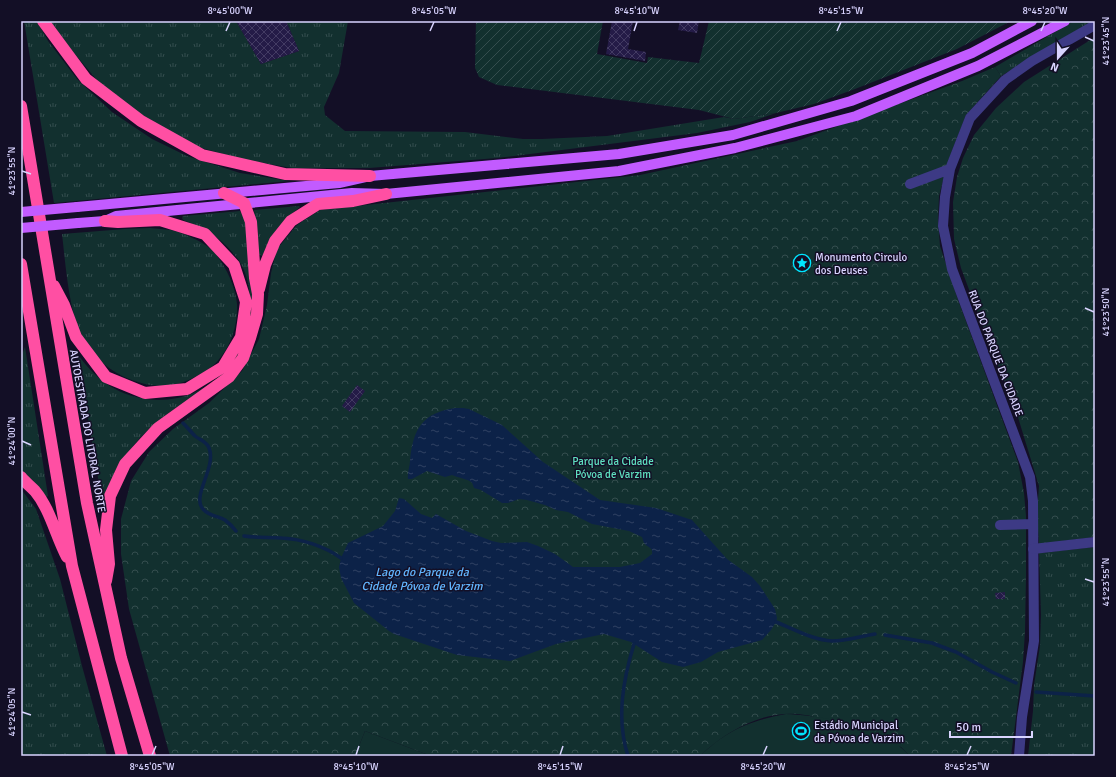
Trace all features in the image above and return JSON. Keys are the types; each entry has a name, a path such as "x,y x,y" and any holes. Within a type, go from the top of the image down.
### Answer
{"highway":[{"path":"43,21 86,79 141,121 202,155 285,174 370,176"},
{"name":"AUTOESTRADA DO LITORAL NORTE","path":"21,106 87,503 121,658 150,756"},
{"path":"105,586 109,564 106,530 110,496 125,464 158,428 229,377 243,358 250,338 257,314 258,294 255,278 251,222 244,203 224,193"},
{"path":"258,294 265,265 275,240 291,220 318,204 353,201 386,194"},
{"path":"49,277 64,305 76,337 106,377 145,393 187,389 223,367 241,337 246,302 234,265 205,234 160,220 118,222 105,221"},
{"path":"21,264 72,566 122,756"},
{"path":"21,477 35,492 50,516 59,541 72,566"}],"main road":[{"path":"21,212 338,183 370,176 619,154 734,135 851,101 972,53 1032,21"},
{"path":"21,228 105,221 116,216 244,203 352,193 386,194 619,171 735,148 856,116 978,66 1065,21"}],"street":[{"name":"RUA DO PARQUE DA CIDADE","path":"1019,756 1022,717 1034,641 1033,501 1030,477 952,269 943,226 945,197 950,169 970,118 1005,80 1032,61 1095,25"},
{"path":"910,184 950,169"},
{"path":"1000,525 1033,524"},
{"path":"1033,549 1095,542"}],"green space":[{"path":"24,21 37,21 48,41 77,79 112,112 152,139 187,156 240,173 289,181 54,203"},
{"path":"50,21 236,21 261,64 299,51 286,21 348,21 339,73 324,107 325,115 345,131 465,132 523,139 542,139 607,136 724,117 734,119 776,113 750,122 697,133 497,158 369,168 292,168 242,159 198,147 132,109 102,86 58,34"},
{"path":"476,21 603,21 597,54 647,63 648,57 699,63 709,21 1011,21 957,49 814,104 776,113 734,119 699,110 497,85 479,77 475,68"},
{"path":"1074,21 1092,21 1001,76 995,67"},
{"path":"1095,37 1095,537 1039,544 1037,513 1039,486 1013,401 996,362 961,268 954,239 953,202 957,177 963,158 974,135 996,108 1024,82"},
{"name":"Parque da Cidade Póvoa de Varzim","path":"995,67 1001,76 966,115 948,161 939,196 938,220 940,246 957,297 1018,462 1024,493 1026,516 1025,631 1023,662 1011,756 910,756 901,747 816,717 791,714 776,715 748,723 722,738 700,756 431,756 365,731 355,756 170,756 129,609 121,554 121,519 131,481 149,452 173,429 209,403 242,371 259,339 277,249 297,225 320,210 640,175 797,141 962,81"},
{"path":"300,207 288,217 273,234 263,255 261,256 259,254 254,210"},
{"path":"240,211 247,221 249,228 252,300 250,325 244,346 234,362 222,375 209,387 162,418 140,438 122,462 112,480 104,502 102,501 77,353 90,370 106,384 125,394 146,399 167,400 187,396 205,387 220,376 233,361 242,344 248,325 250,304 248,283 241,264 228,247 210,233 183,220 182,218 183,216"},
{"path":"150,228 176,231 193,238 212,250 221,261 232,283 237,304 235,326 231,340 217,362 203,373 191,379 178,384 165,386 145,384 117,373 104,364 87,346 76,322 72,307 62,234"},
{"path":"25,347 48,496 46,497 28,476 21,471 21,357"},
{"path":"21,489 36,509 60,579 107,756 21,756"},
{"path":"1095,547 1095,756 1028,756 1034,685 1040,646 1041,615 1039,553"},
{"name":"Estádio Municipal da Póvoa de Varzim","path":"786,714 823,718 851,724 876,732 899,746 910,756 700,756 720,739 739,728 761,720"},
{"path":"365,731 431,756 355,756"}],"water":[{"name":"Lago do Parque da Cidade Póvoa de Varzim","path":"455,408 469,409 502,425 543,462 600,500 656,508 692,520 727,559 752,577 760,586 775,609 777,618 771,630 762,640 718,652 701,662 683,667 662,662 631,642 604,634 556,644 510,661 457,655 389,631 354,603 341,578 339,567 341,558 348,543 383,526 395,511 399,498 404,499 421,514 432,518 436,514 466,531 492,541 501,543 527,542 555,554 573,567 620,567 640,563 652,554 652,550 644,543 642,537 629,531 592,524 568,512 556,510 527,500 519,499 508,503 502,503 481,490 474,488 470,481 452,475 445,477 427,471 412,479 408,479 411,449 417,431 427,418 444,410"}],"building":[{"path":"236,21 286,21 299,51 261,64"},
{"path":"612,21 633,21 628,49 646,52 645,61 606,54"},
{"path":"680,21 699,21 697,33 678,30"},
{"path":"357,385 365,391 350,412 342,406"},
{"path":"1005,592 1005,599 996,599 995,593"}],"waterway":[{"path":"183,423 195,436 207,444 211,456 200,497 200,503 205,511 225,520 236,531"},
{"path":"244,536 290,539 305,542 327,550 341,558"},
{"path":"776,622 811,636 832,641 875,634"},
{"path":"885,635 932,643 956,652 992,672 1016,683"},
{"path":"628,756 622,728 622,700 634,644"},
{"path":"1036,692 1095,696"}],"place":[{"name":"Monumento Circulo dos Deuses","path":"802,263"},
{"name":"Estádio Municipal da Póvoa de Varzim","path":"801,731"}]}
